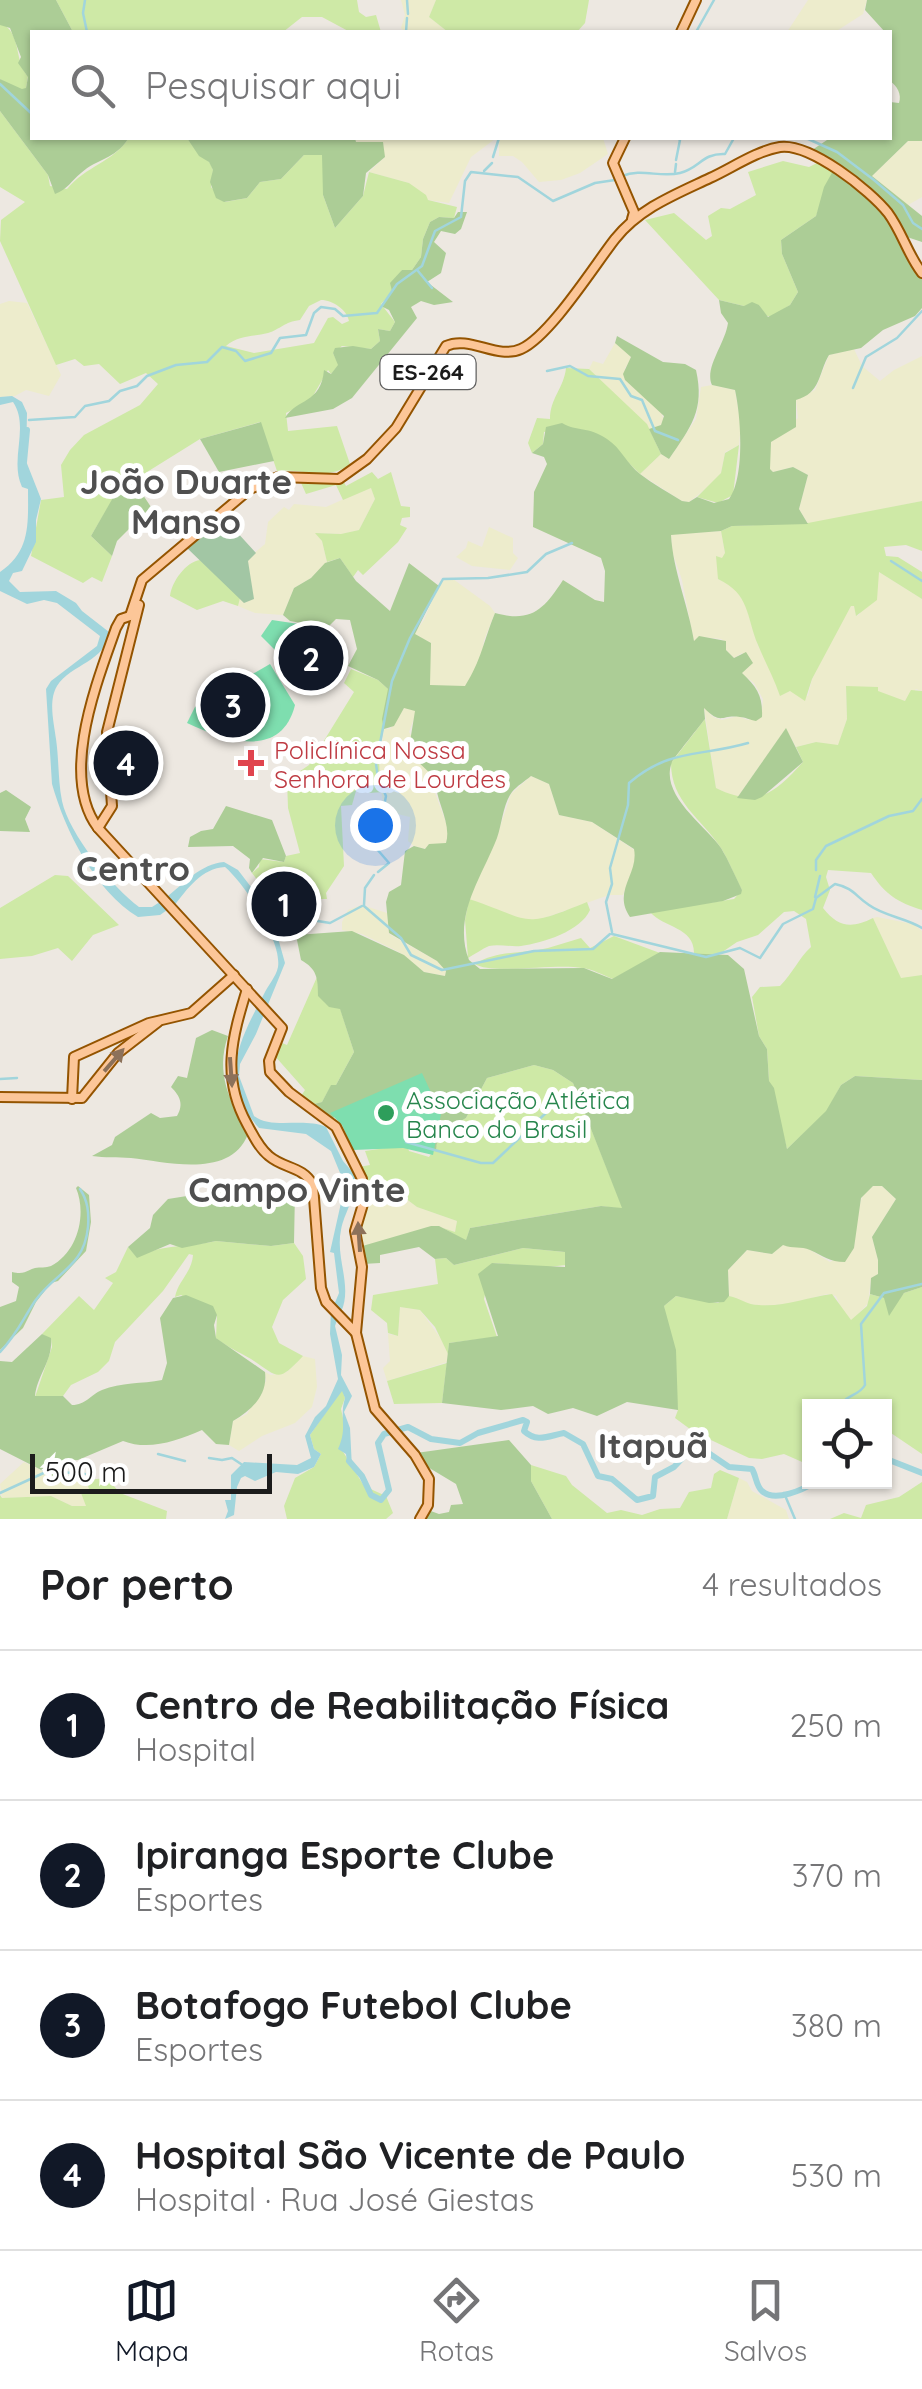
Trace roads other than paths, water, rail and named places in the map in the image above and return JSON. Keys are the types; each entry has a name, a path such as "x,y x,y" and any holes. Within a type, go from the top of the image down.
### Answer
{"main road":[{"path":"682,30 696,0"},
{"path":"623,140 614,158 634,212 632,219"},
{"path":"632,219 664,198 767,150 786,147 804,151 869,193 887,212 922,273"},
{"name":"ES-264","path":"142,580 256,485 288,476 336,480 367,459 396,428 422,381 449,344 520,350 568,304 632,219"},
{"path":"135,626 130,616 142,580"},
{"path":"98,828 112,806 107,732 135,626 142,580"},
{"path":"130,616 116,628 86,726 82,751 84,798 98,828 282,1028 269,1061 270,1072 289,1092 336,1127 362,1179 363,1204 356,1230 362,1273 349,1323"},
{"path":"72,1099 74,1057 158,1022 196,1011 234,975"},
{"path":"246,989 230,1047 232,1090 263,1150 274,1160 304,1173 314,1185 320,1288 331,1307 356,1334 373,1404 426,1469 430,1501 420,1519"},
{"path":"0,1097 83,1097 118,1054 158,1022"}],"water":[{"path":"12,396 22,402 27,413 26,461 41,499 36,542 22,571 13,573 9,581 20,592 56,591 109,632 102,650 63,679 54,692 52,712 62,801 73,829 105,874 139,907 152,907 163,900 170,908 160,915 138,917 108,892 74,839 52,784 46,689 97,646 100,636 57,603 44,600 27,604 0,591 0,572 17,555 27,525 28,489 22,487 18,465 18,412 13,402 0,405 0,397"},
{"path":"224,862 238,870 271,913 285,963 240,1064 239,1076 254,1116 270,1122 326,1127 343,1161 355,1175 340,1240 345,1292 341,1312 334,1305 339,1293 334,1253 330,1252 345,1185 331,1151 306,1134 259,1128 239,1094 236,1061 240,1045 278,967 268,928 252,899 225,867 202,875 174,906 167,897 200,870"},
{"path":"331,1310 338,1317 335,1326 342,1355 341,1375 352,1396 344,1412 350,1428 352,1468 346,1454 338,1449 343,1429 342,1391 310,1435 314,1449 321,1454 314,1467 298,1474 276,1472 255,1481 241,1478 234,1515 225,1519 225,1500 231,1500 231,1475 244,1462 297,1465 311,1458 305,1436 326,1406 338,1379 330,1334"}],"waterway":[{"path":"85,0 87,30"},
{"path":"407,0 408,14"},
{"path":"697,30 714,0"},
{"path":"406,30 407,18"},
{"path":"0,84 30,112"},
{"path":"493,157 498,140"},
{"path":"676,160 680,140"},
{"path":"622,176 680,173 711,156 725,154 733,140"},
{"path":"810,140 837,152 874,180 903,205 913,223 922,229"},
{"path":"484,171 492,163"},
{"path":"675,172 676,164"},
{"path":"29,420 75,417 85,406 109,401 147,376 176,365 207,362 222,347 236,351 245,361 271,353 280,338 306,335 314,313 321,307 335,309 343,316 377,313 397,284 422,266 435,231 461,217 465,181 471,172 518,177 553,201 595,183 615,180"},
{"path":"418,271 432,288"},
{"path":"853,388 866,357 897,338 922,311"},
{"path":"547,371 570,366 588,376 620,379 631,396 642,400 655,431 678,440"},
{"path":"24,462 27,430"},
{"path":"378,872 389,863 376,848 385,836 386,796 376,764 392,681 410,638 443,579 527,572 546,554 572,543"},
{"path":"891,561 922,581"},
{"path":"612,932 606,902 612,884 610,868 628,805 629,783 672,759 748,743"},
{"path":"816,870 816,860 826,846 889,816 913,811 922,799"},
{"path":"364,905 365,888 374,875"},
{"path":"815,897 820,876"},
{"path":"612,934 706,957 740,948 760,958 783,924 813,909 816,898 835,884 875,909 922,928"},
{"path":"286,921 299,918 330,923 362,906"},
{"path":"364,906 401,938 411,955 442,970 534,951 593,949 610,934"},
{"path":"0,1079 17,1078"},
{"path":"406,1142 493,1163 547,1112"},
{"path":"0,1352 43,1291 81,1252 88,1217 80,1189"},
{"path":"847,1399 865,1385 861,1324 884,1293 922,1284"},
{"path":"349,1461 371,1495 381,1500 389,1490 378,1443 384,1434 408,1427 431,1439 460,1443 478,1433 523,1420 527,1422 524,1431 533,1437 564,1433 583,1444 598,1476 612,1479 637,1500 653,1496 655,1477 674,1467 692,1448 707,1452 729,1467 752,1469 760,1489 768,1494 789,1494 802,1489"},
{"path":"158,1454 185,1461"},
{"path":"209,1458 232,1458 244,1466"},
{"path":"892,1461 922,1473"},
{"path":"0,1493 48,1471 85,1474"},
{"path":"784,1493 795,1519"}],"place":[{"name":"Ipiranga Esporte Clube","path":"311,658"},
{"name":"Botafogo Futebol Clube","path":"233,705"},
{"name":"Hospital São Vicente de Paulo","path":"126,763"},
{"name":"Policlínica Nossa Senhora de Lourdes","path":"251,763"},
{"name":"Centro de Reabilitação Física","path":"284,904"},
{"name":"Associação Atlética Banco do Brasil","path":"386,1113"}],"district":[{"name":"João Duarte Manso","path":"186,501"},
{"name":"Centro","path":"133,868"},
{"name":"Campo Vinte","path":"297,1189"},
{"name":"Itapuã","path":"653,1445"}]}
